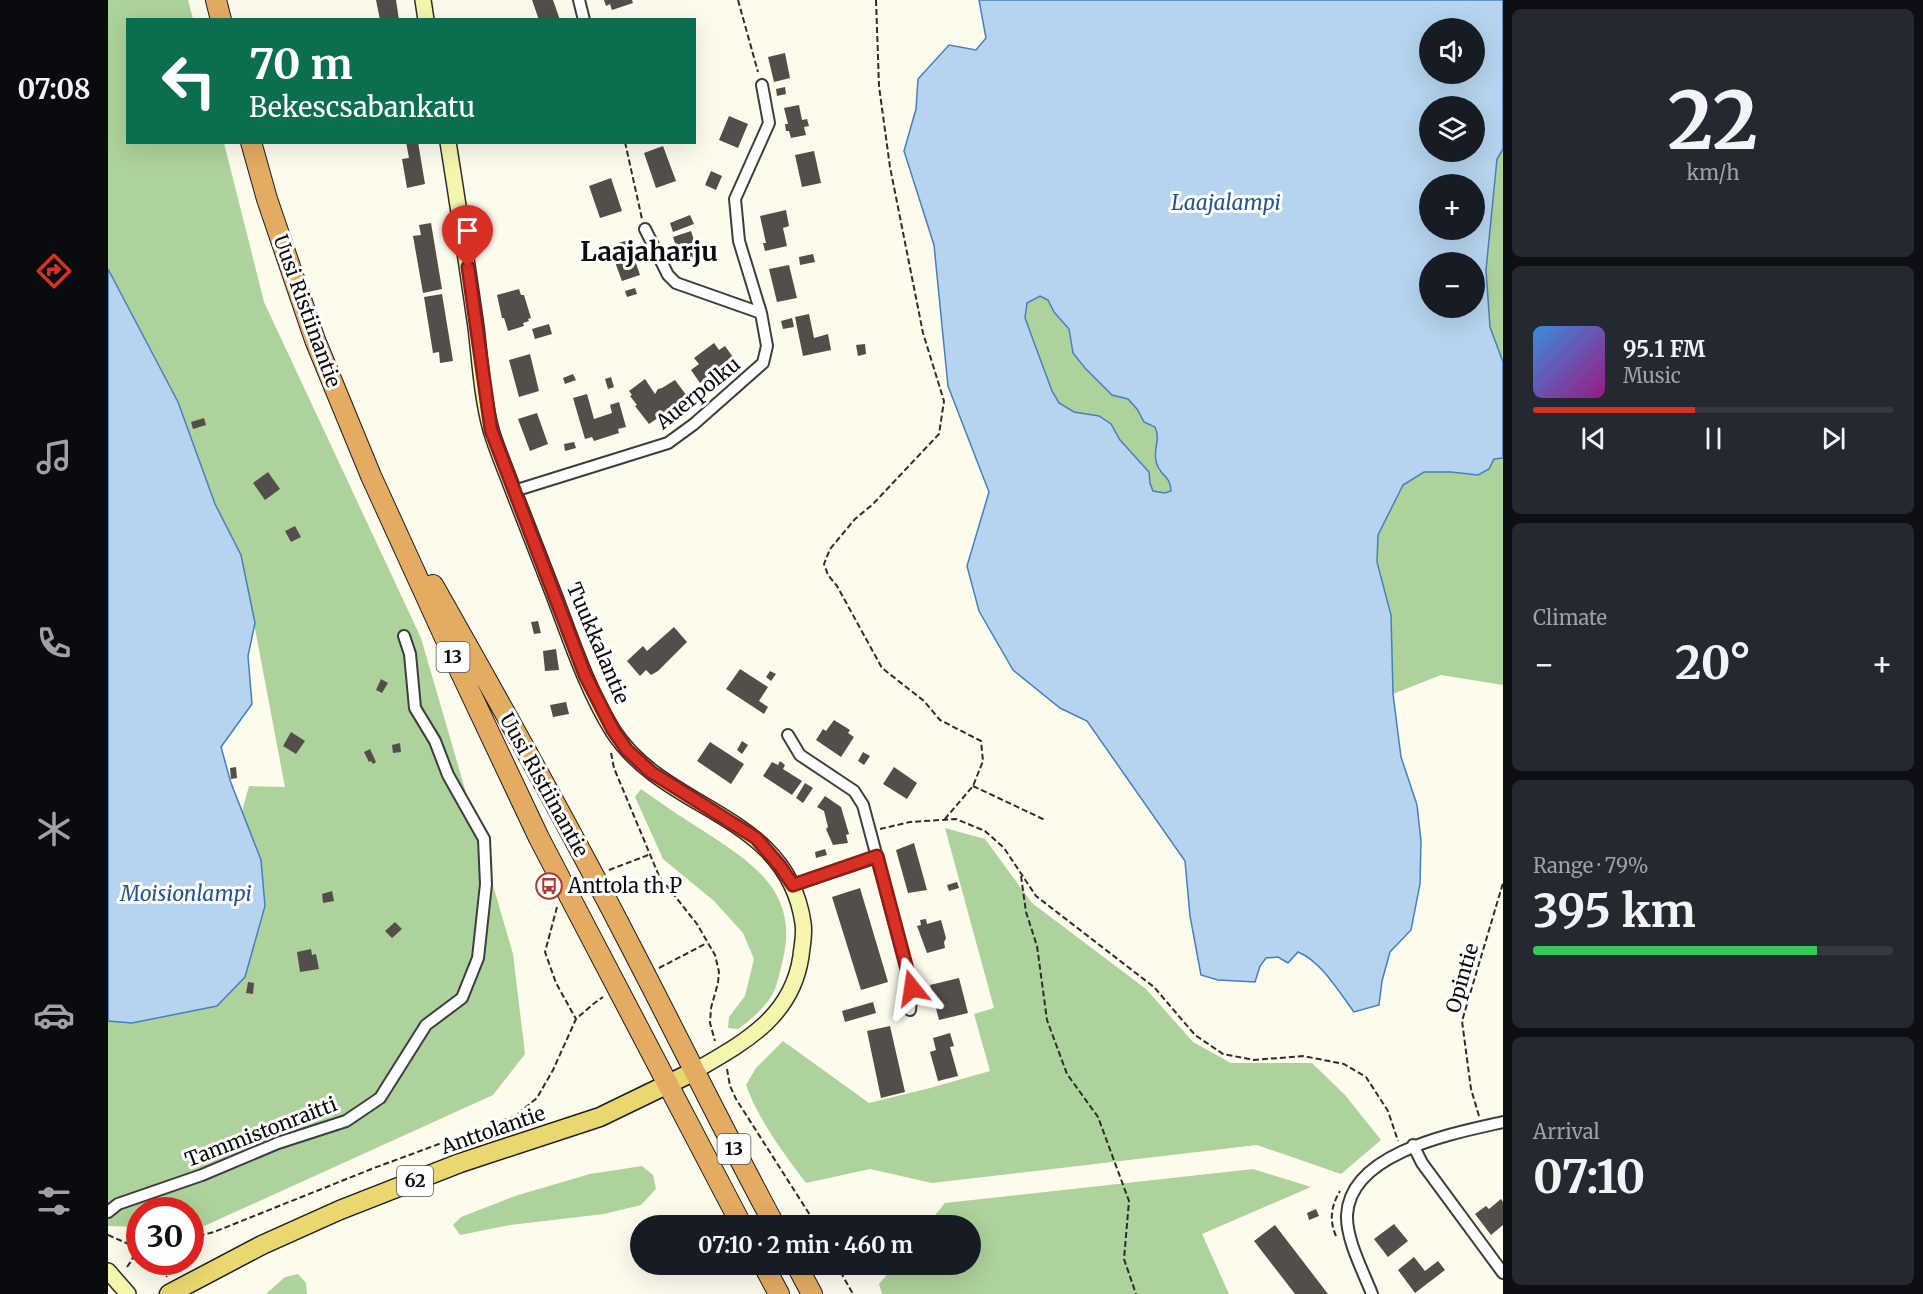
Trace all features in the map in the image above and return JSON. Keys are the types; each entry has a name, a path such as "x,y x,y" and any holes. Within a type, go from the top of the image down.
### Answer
{"highway":[{"path":"216,0 220,18"},
{"name":"Uusi Ristiinantie","path":"252,144 267,199 315,340 371,476 538,838 736,1215"},
{"name":"Uusi Ristiinantie","path":"371,476 537,772 629,942 693,1072 769,1215"},
{"path":"769,1275 779,1294"},
{"path":"802,1275 812,1294"}],"main road":[{"name":"62","path":"669,1084 693,1072"},
{"name":"Anttolantie","path":"169,1287 340,1210 460,1163 600,1116 669,1084"}],"street":[{"path":"423,0 426,18"},
{"path":"579,0 584,18"},
{"name":"Auerpolku","path":"514,491 668,443 694,424 763,363 767,346 761,313 740,241 735,200 769,123 762,85"},
{"name":"Tuukkalantie","path":"448,144 491,430 585,675 613,730 627,750 651,772 756,838 793,885 799,904 804,933 799,969 792,987 771,1019 756,1033 693,1072"},
{"path":"645,229 668,275 676,283 761,313"},
{"name":"Tammistonraitti","path":"108,1212 118,1204 202,1175 278,1143 346,1121 380,1098 426,1025 462,998 478,958 486,884 484,839 448,776 435,741 415,708 410,654 404,636"},
{"path":"788,735 800,755 854,791 863,806 912,988 910,1010"},
{"path":"793,885 877,856"},
{"path":"1372,1294 1349,1234 1348,1207 1354,1192 1368,1174 1391,1157 1413,1145 1503,1122"},
{"path":"1413,1145 1422,1163 1503,1273"},
{"path":"108,1271 128,1294"}],"path":[{"path":"738,0 762,85"},
{"path":"876,0 879,86 890,167 923,333 944,401 939,434 873,504 855,519 830,549 824,564 882,668 924,701 940,720 981,741 983,761 973,786 944,820"},
{"path":"625,144 645,229"},
{"path":"613,730 606,736 614,768 659,876 698,924 715,955 719,972 710,1023 736,1099 809,1215"},
{"path":"973,786 1046,820"},
{"path":"870,831 910,822 956,819 985,831 1004,848 1036,896 1154,987 1195,1035 1223,1054 1254,1060 1303,1056 1344,1064 1366,1077 1388,1111 1398,1141"},
{"path":"609,870 651,854"},
{"path":"1021,874 1026,912 1037,946 1047,1020 1067,1074 1098,1118 1129,1201 1124,1259 1136,1294"},
{"name":"Opintie","path":"1479,1117 1472,1089 1462,1020 1503,883"},
{"path":"558,903 545,952 556,983 576,1019"},
{"path":"659,968 707,943"},
{"path":"204,1234 515,1116 537,1098 553,1070 576,1019 607,995"},
{"path":"108,1235 126,1242"},
{"path":"842,1275 853,1294"}],"green space":[{"path":"108,0 188,0 193,18 126,18 126,144 224,144 264,302 421,638 513,954 525,1054 493,1095 204,1226 204,1197 126,1197 126,1227 108,1226 108,1015 239,822 249,786 285,787 241,555 215,504 178,402 108,269"},
{"path":"1503,149 1503,362 1490,327 1486,270 1497,159"},
{"path":"1040,296 1048,300 1054,313 1069,329 1073,352 1112,395 1128,399 1144,422 1155,427 1159,435 1155,459 1158,470 1170,481 1171,491 1165,493 1153,491 1149,472 1120,440 1111,424 1099,416 1074,412 1059,403 1052,391 1024,318 1027,303"},
{"path":"1503,458 1503,685 1441,675 1393,694 1391,615 1377,562 1378,535 1403,485 1424,472 1478,475 1494,459"},
{"path":"641,789 739,855 755,868 778,899 785,917 786,939 776,986 764,1006 738,1029 728,1028 729,1017 745,996 754,959 743,933 714,901 663,859 635,797"},
{"path":"945,828 985,839 1032,903 1146,989 1193,1042 1231,1063 1312,1063 1345,1095 1381,1140 1341,1174 1257,1145 932,1183 870,1169 806,1183 765,1124 746,1085 756,1068 783,1041 869,1103 990,1071 974,1014 994,1008"},
{"path":"642,1166 653,1175 656,1189 641,1205 604,1214 510,1225 460,1235 453,1225 461,1217 518,1195 590,1174"},
{"path":"1253,1169 1311,1187 1202,1234 1229,1294 882,1294 879,1284 887,1275 981,1275 981,1215 935,1215 945,1203"},
{"path":"298,1274 306,1283 307,1294 266,1294 285,1277"}],"water":[{"name":"Laajalampi","path":"979,0 1503,0 1503,149 1497,159 1486,270 1490,327 1503,362 1503,458 1494,459 1489,469 1478,475 1424,472 1403,485 1378,535 1377,562 1391,615 1393,694 1401,757 1417,805 1421,841 1420,884 1411,930 1390,952 1382,981 1379,1005 1354,1012 1322,970 1298,952 1288,963 1278,957 1266,958 1260,966 1255,982 1218,980 1201,975 1190,916 1185,861 1087,721 1060,708 1013,670 979,611 967,566 989,492 948,386 934,245 904,151 916,109 918,79 949,45 976,50 986,38","holes":["1040,296 1048,300 1054,312 1069,329 1073,353 1085,368 1112,395 1128,399 1144,422 1155,427 1157,466 1169,481 1171,491 1165,493 1153,491 1149,472 1120,440 1111,424 1099,416 1074,412 1059,403 1052,391 1025,318 1027,303"]},
{"name":"Moisionlampi","path":"108,269 178,402 215,504 241,555 255,623 248,656 252,704 221,747 231,783 261,860 265,906 245,977 217,1006 132,1023 108,1021"}],"building":[{"path":"376,0 396,0 399,18 380,18"},
{"path":"532,0 553,0 559,18 538,18"},
{"path":"604,0 632,0 633,3 612,10 610,4 606,6"},
{"path":"785,53 790,78 774,82 768,57"},
{"path":"785,87 786,94 777,96 776,89"},
{"path":"799,105 802,120 807,119 809,126 804,127 806,135 791,138 789,131 786,131 785,124 788,124 784,108"},
{"path":"729,116 748,124 738,148 719,140"},
{"path":"406,144 418,144 425,184 407,188 402,159 409,158"},
{"path":"663,146 676,181 656,188 644,153"},
{"path":"814,151 821,183 802,187 795,155"},
{"path":"711,171 722,176 716,190 705,185"},
{"path":"611,178 622,211 600,218 589,186"},
{"path":"786,210 789,226 783,228 787,246 765,251 763,243 766,243 760,216"},
{"path":"690,215 694,224 673,232 670,223"},
{"path":"431,223 442,289 423,293 413,236 421,235 419,225"},
{"path":"691,231 700,258 682,264 673,237"},
{"path":"628,240 640,275 622,281 609,246"},
{"path":"813,254 815,262 800,265 799,257"},
{"path":"789,265 797,298 777,302 769,269"},
{"path":"635,288 637,294 627,297 625,291"},
{"path":"519,289 521,295 524,295 531,318 523,323 524,326 508,331 504,318 502,318 497,295"},
{"path":"442,294 453,361 440,363 439,352 433,353 424,297"},
{"path":"809,314 814,338 828,334 831,350 803,356 795,317"},
{"path":"792,318 794,327 783,329 781,321"},
{"path":"549,324 552,334 535,339 532,329"},
{"path":"714,343 719,350 725,346 735,360 729,364 731,366 717,376 716,374 709,379 708,377 700,383 691,370 699,364 694,358"},
{"path":"865,344 866,354 858,356 856,345"},
{"path":"530,354 539,391 519,397 509,360"},
{"path":"573,374 576,380 565,384 563,378"},
{"path":"611,377 614,387 608,389 605,379"},
{"path":"645,379 655,394 658,389 675,380 687,396 672,410 649,424 635,406 637,405 629,391"},
{"path":"587,394 594,419 612,413 610,405 619,402 626,427 618,429 619,433 594,441 592,437 585,439 573,398"},
{"path":"537,413 548,444 530,451 518,419"},
{"path":"204,418 206,425 193,429 191,422"},
{"path":"574,442 576,448 565,451 564,444"},
{"path":"268,472 280,489 265,500 253,483"},
{"path":"295,526 301,537 291,542 285,531"},
{"path":"538,621 541,633 534,634 531,622"},
{"path":"674,627 687,642 658,671 651,675 646,670 640,676 627,661 643,646 647,651"},
{"path":"556,649 559,670 545,671 543,651"},
{"path":"740,669 768,687 759,701 768,707 764,714 726,689"},
{"path":"770,671 776,674 771,681 766,677"},
{"path":"381,679 388,683 382,693 376,690"},
{"path":"566,702 569,714 553,717 550,705"},
{"path":"834,720 850,730 848,733 854,737 841,757 816,740 823,729 826,731"},
{"path":"291,732 305,741 296,754 283,746"},
{"path":"742,741 748,745 742,754 737,750"},
{"path":"710,742 744,764 731,784 697,761"},
{"path":"400,743 401,752 393,753 392,745"},
{"path":"370,749 376,762 373,764 369,762 364,752"},
{"path":"863,752 870,756 864,765 858,761"},
{"path":"780,761 785,765 783,769 802,781 792,795 763,776 772,762 778,765"},
{"path":"236,767 237,778 231,779 230,768"},
{"path":"894,767 917,783 907,799 883,784"},
{"path":"805,783 813,788 803,803 796,798"},
{"path":"825,796 841,807 849,834 846,835 848,843 833,845 826,829 828,827 824,811 817,807"},
{"path":"914,843 927,890 908,893 896,850"},
{"path":"825,849 827,855 816,858 815,852"},
{"path":"957,882 959,888 949,891 947,885"},
{"path":"860,888 888,982 861,990 832,897"},
{"path":"332,891 334,901 323,903 322,894"},
{"path":"926,919 927,924 941,920 946,938 945,948 927,953 917,926 921,925 920,920"},
{"path":"395,922 402,929 392,938 385,931"},
{"path":"311,949 312,955 316,954 319,969 300,972 297,952"},
{"path":"959,978 968,1013 939,1020 930,985"},
{"path":"248,982 254,983 253,994 246,993"},
{"path":"873,1002 876,1013 845,1022 842,1011"},
{"path":"890,1026 905,1092 881,1098 867,1031"},
{"path":"950,1033 954,1046 950,1047 958,1076 938,1081 930,1052 936,1050 933,1038"},
{"path":"1501,1199 1503,1225 1491,1235 1475,1214 1486,1206 1489,1209"},
{"path":"1316,1209 1319,1216 1309,1220 1307,1213"},
{"path":"1394,1224 1408,1241 1388,1257 1374,1239"},
{"path":"1275,1225 1328,1294 1295,1294 1254,1241"},
{"path":"1414,1257 1425,1271 1438,1261 1445,1270 1415,1293 1398,1270"}],"place":[{"name":"Anttola th P","path":"549,886"}],"district":[{"name":"Laajaharju","path":"649,252"}],"route":[{"path":"468,267 491,430 585,675 613,730 627,750 651,772 676,790 756,838 793,885 877,856 912,988"}]}
